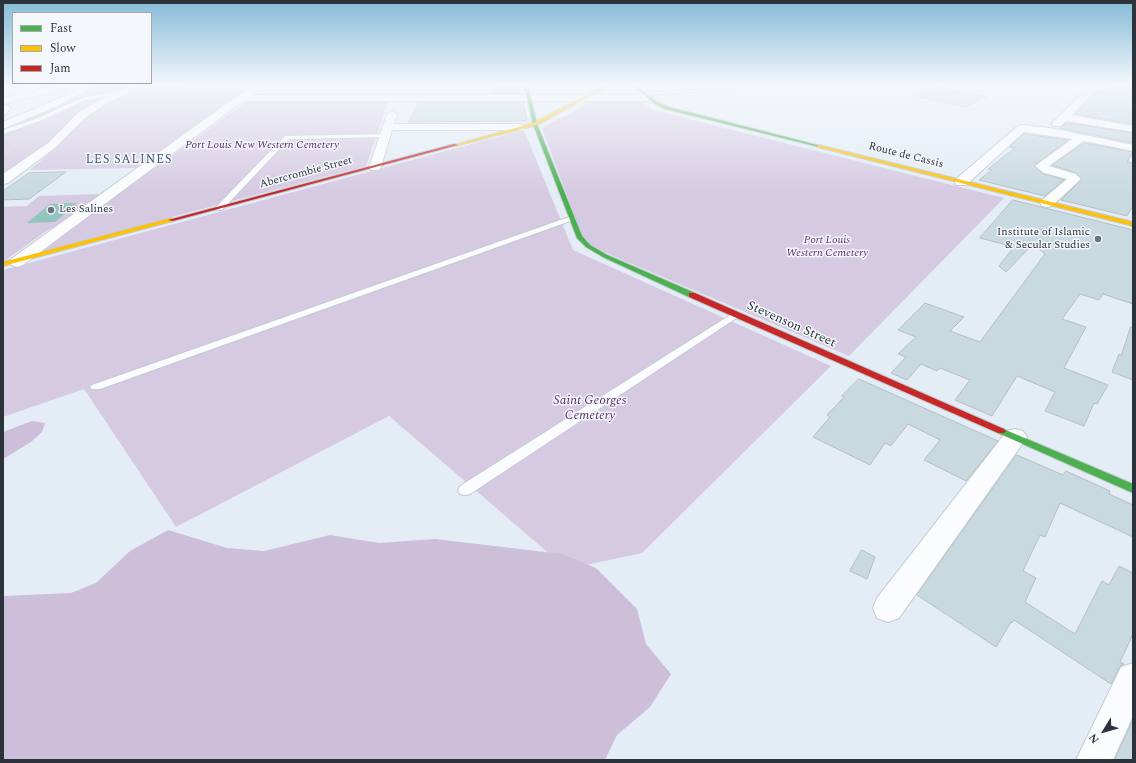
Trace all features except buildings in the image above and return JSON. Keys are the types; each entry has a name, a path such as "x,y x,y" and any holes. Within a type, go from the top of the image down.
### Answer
{"street":[{"path":"3,126 16,121"},
{"path":"3,180 52,145 76,121"},
{"path":"17,262 209,121"},
{"path":"375,167 390,121"},
{"name":"Stevenson Street","path":"534,121 579,237 588,246 605,256 735,315 1133,488"},
{"name":"Abercrombie Street","path":"3,264 17,262 375,167 535,124 542,121"},
{"name":"Route de Cassis","path":"716,121 1133,224"},
{"path":"1050,131 1060,121"},
{"path":"1085,121 1133,129"},
{"path":"386,132 522,127"},
{"path":"961,182 1020,129 1026,128 1050,131 1133,148"},
{"path":"1048,203 1074,179 1069,175 1046,170 1041,166 1081,138"},
{"path":"888,608 1015,437"},
{"path":"1094,760 1133,679"}],"lane":[{"path":"3,132 36,121"},
{"path":"219,208 287,136 386,132"},
{"path":"3,172 16,172"},
{"path":"96,387 572,219"},
{"path":"465,490 735,315"}],"green space":[{"path":"21,121 72,121 45,145 3,176 3,128"},
{"path":"83,121 203,121 136,168 30,170 60,144"},
{"name":"Port Louis New Western Cemetery","path":"220,121 382,121 366,166 38,252"},
{"name":"Port Louis Western Cemetery","path":"556,121 695,121 1004,198 849,356 585,244 542,128"},
{"name":"Saint Georges Cemetery","path":"524,130 573,250 831,366 642,553 567,569 389,416 176,527 84,389 3,417 3,270"},
{"name":"Les Salines","path":"100,194 75,215 45,232 3,262 3,207 27,206 39,196"}],"shaded area":[{"path":"77,203 55,222 27,223 50,204"},
{"path":"32,421 45,423 42,432 31,442 3,459 3,432"},
{"path":"168,530 227,548 264,551 330,535 379,543 435,539 562,554 596,568 637,609 646,644 671,674 650,707 617,735 605,760 3,760 3,596 71,593 96,583 130,551"}],"traffic: fast":[{"path":"534,121 579,237 588,246 605,256 692,295"},
{"path":"717,121 819,146"},
{"path":"1001,431 1133,489"}],"traffic: slow":[{"path":"456,145 535,124 541,121"},
{"path":"819,146 1133,224"},
{"path":"3,264 171,220"}],"traffic: jam":[{"path":"171,220 456,145"},
{"path":"692,295 1001,431"}],"place":[{"name":"Les Salines","path":"51,210"},
{"name":"Institute of Islamic & Secular Studies","path":"1098,239"}],"district":[{"name":"LES SALINES","path":"129,161"}]}
